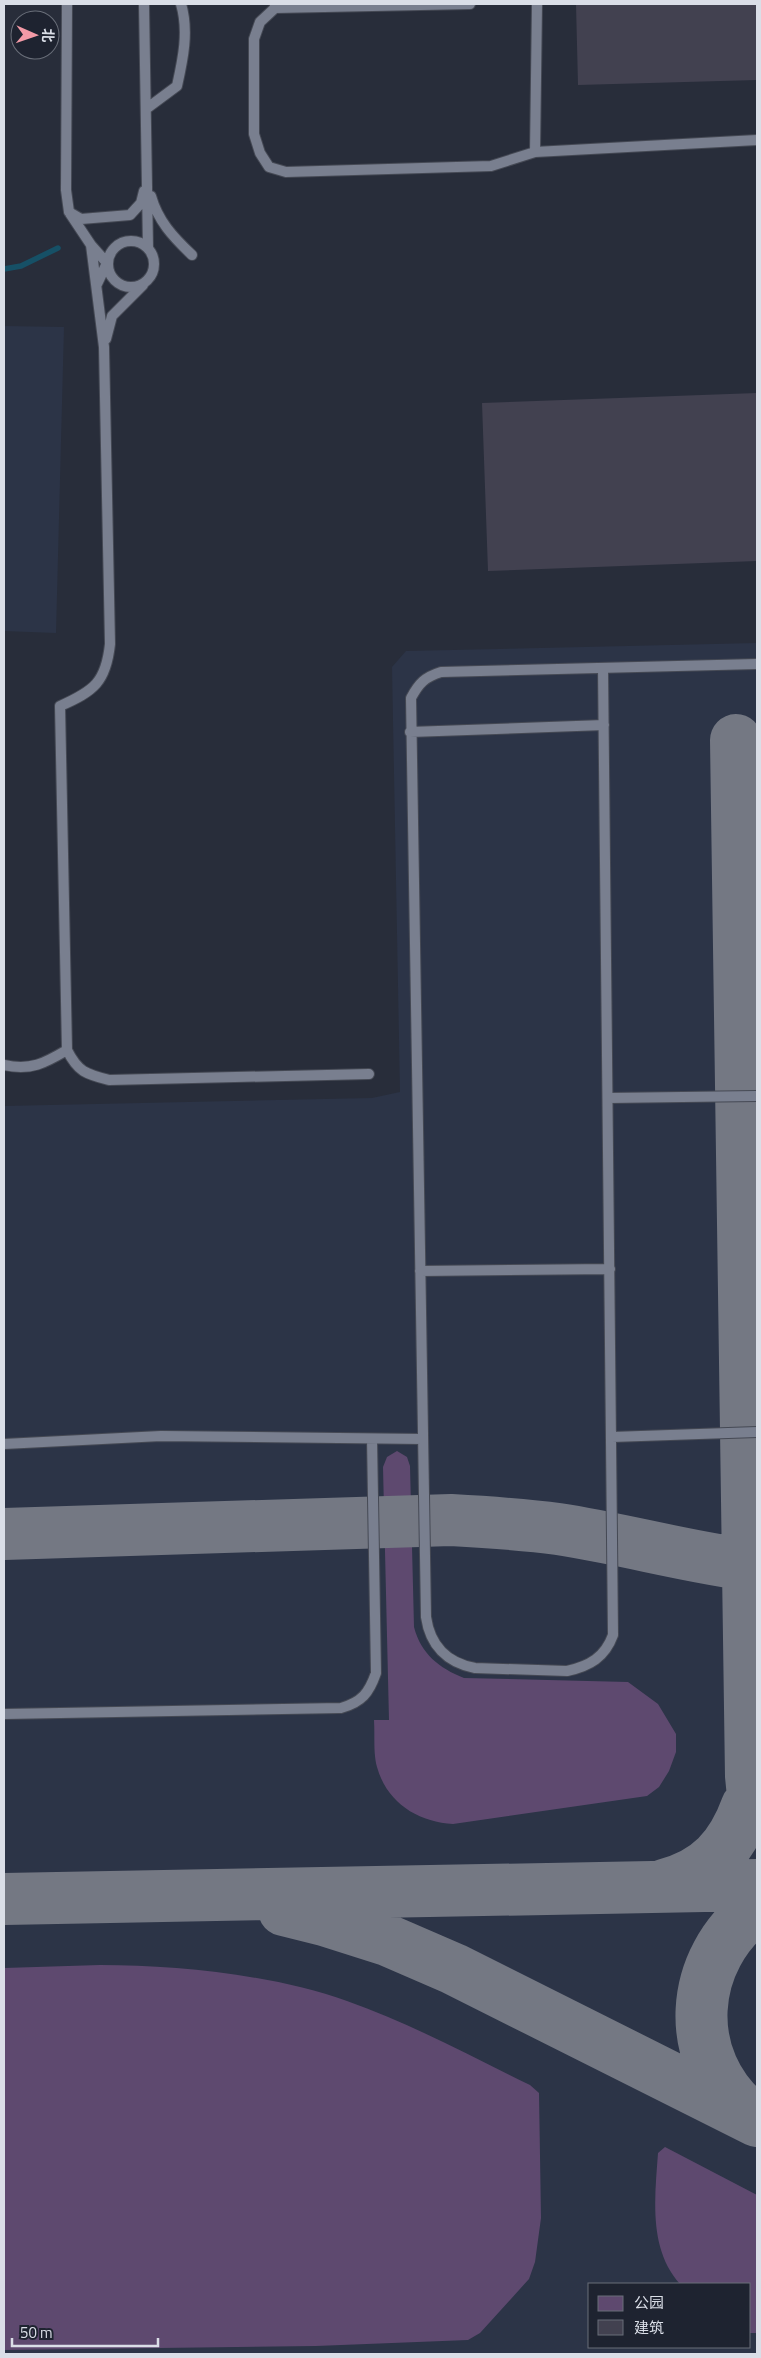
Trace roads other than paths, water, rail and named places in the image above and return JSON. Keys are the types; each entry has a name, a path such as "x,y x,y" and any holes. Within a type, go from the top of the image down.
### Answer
{"lane":[{"path":"68,4 66,190 69,212 90,245 107,263 108,271 117,283 131,288 145,283"},
{"path":"104,347 112,316 145,283 153,270 154,263 148,248 144,4"},
{"path":"146,109 177,86 184,51 184,16 181,4"},
{"path":"470,4 275,6 260,22 254,39 254,134 260,154 269,167 286,172 491,166 535,152 757,140"},
{"path":"535,152 537,4"},
{"path":"69,212 81,219 130,215 141,203 147,183"},
{"path":"147,183 155,209 169,233 192,254"},
{"path":"97,284 113,249 126,241 142,243 148,248"},
{"path":"90,245 97,284 104,347 110,644 108,664 97,684 82,696 60,706 67,1050 73,1062 85,1074 108,1080 369,1074"},
{"path":"603,668 613,1635 608,1648 600,1658 584,1666 567,1671 462,1666 451,1660 433,1642 428,1630 426,1617 410,732 411,698 418,685 426,677 440,672 757,664"},
{"path":"410,732 604,725"},
{"path":"4,1065 15,1067 41,1065 67,1050"},
{"path":"608,1098 757,1096"},
{"path":"420,1270 610,1269"},
{"path":"612,1438 757,1432"},
{"path":"4,1444 161,1436 423,1439"},
{"path":"4,1714 341,1708 353,1704 364,1697 376,1673 372,1439"}],"waterway":[{"path":"4,269 21,266 58,248"}]}
